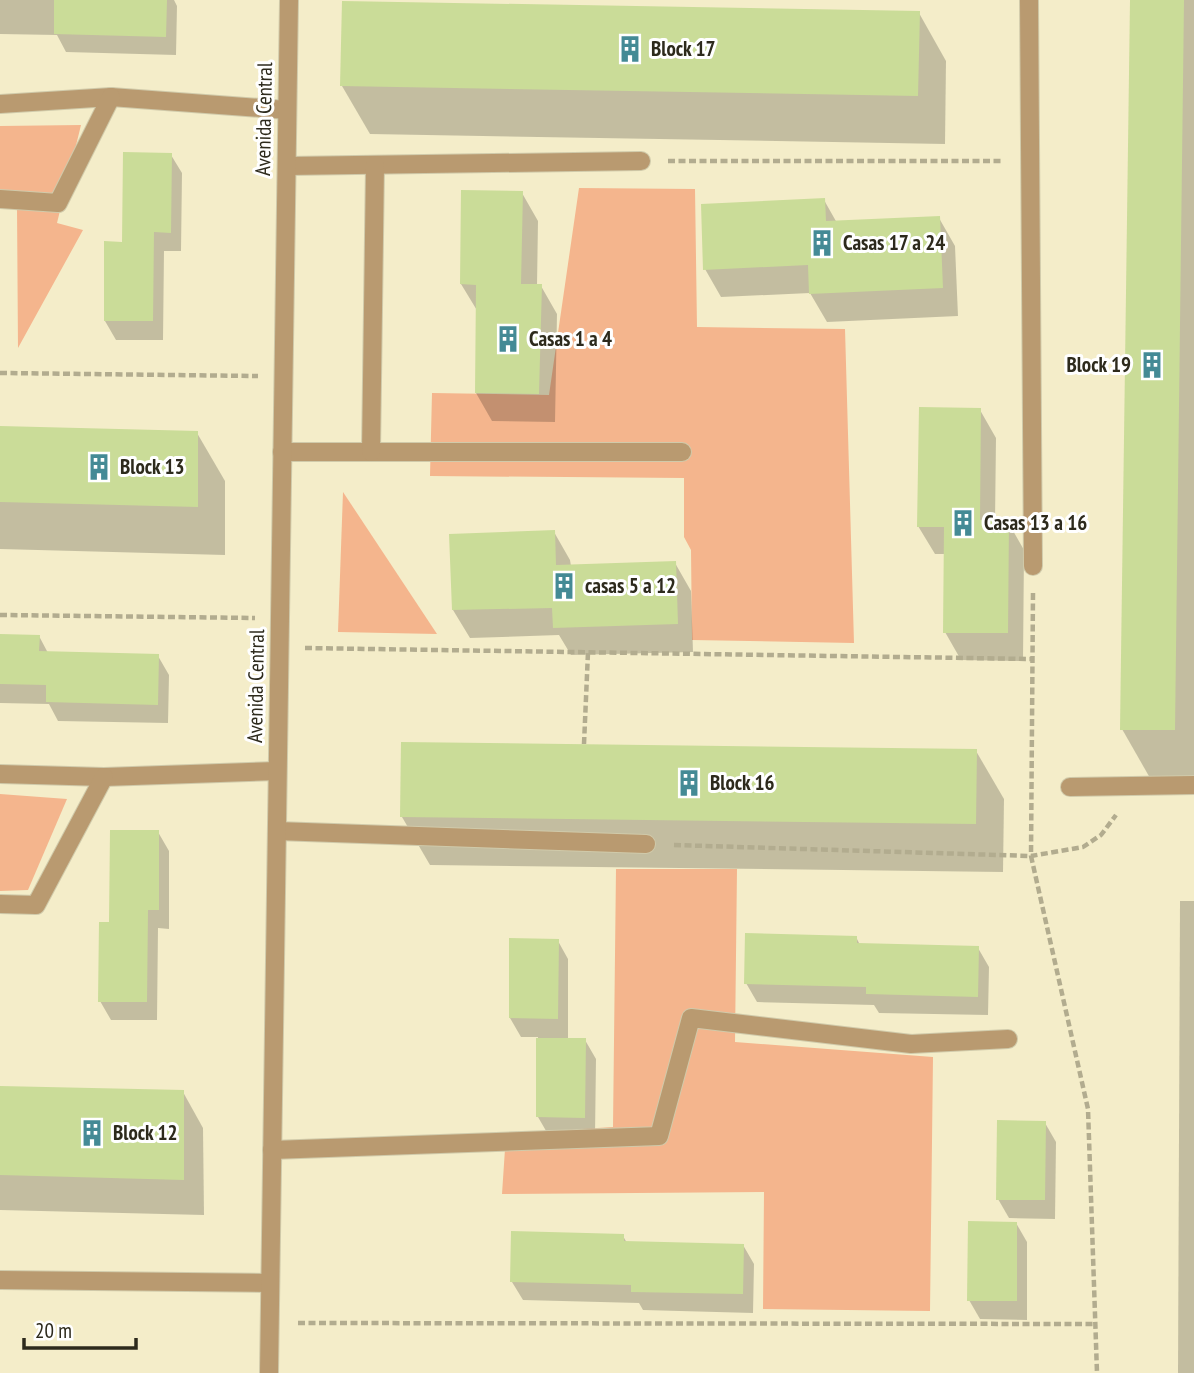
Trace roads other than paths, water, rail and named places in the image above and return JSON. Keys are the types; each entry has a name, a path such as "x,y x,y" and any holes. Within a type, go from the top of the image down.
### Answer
{"street":[{"name":"Avenida Central","path":"269,1373 289,0"},
{"path":"1030,0 1033,566"},
{"path":"0,104 111,96 287,110"},
{"path":"0,199 58,203 111,96"},
{"path":"286,166 641,161"},
{"path":"371,452 376,165"},
{"path":"282,452 682,452"},
{"path":"0,774 104,777 277,771"},
{"path":"0,904 36,905 104,777"},
{"path":"1070,787 1194,785"},
{"path":"276,831 646,844"},
{"path":"272,1150 659,1136 691,1018 911,1044 1008,1039"},
{"path":"0,1280 270,1283"}],"place":[{"name":"Block 17","path":"630,49"},
{"name":"Casas 17 a 24","path":"822,243"},
{"name":"Casas 1 a 4","path":"508,339"},
{"name":"Block 19","path":"1152,365"},
{"name":"Block 13","path":"99,467"},
{"name":"Casas 13 a 16","path":"963,523"},
{"name":"casas 5 a 12","path":"564,586"},
{"name":"Block 16","path":"689,783"},
{"name":"Block 12","path":"92,1133"}]}
